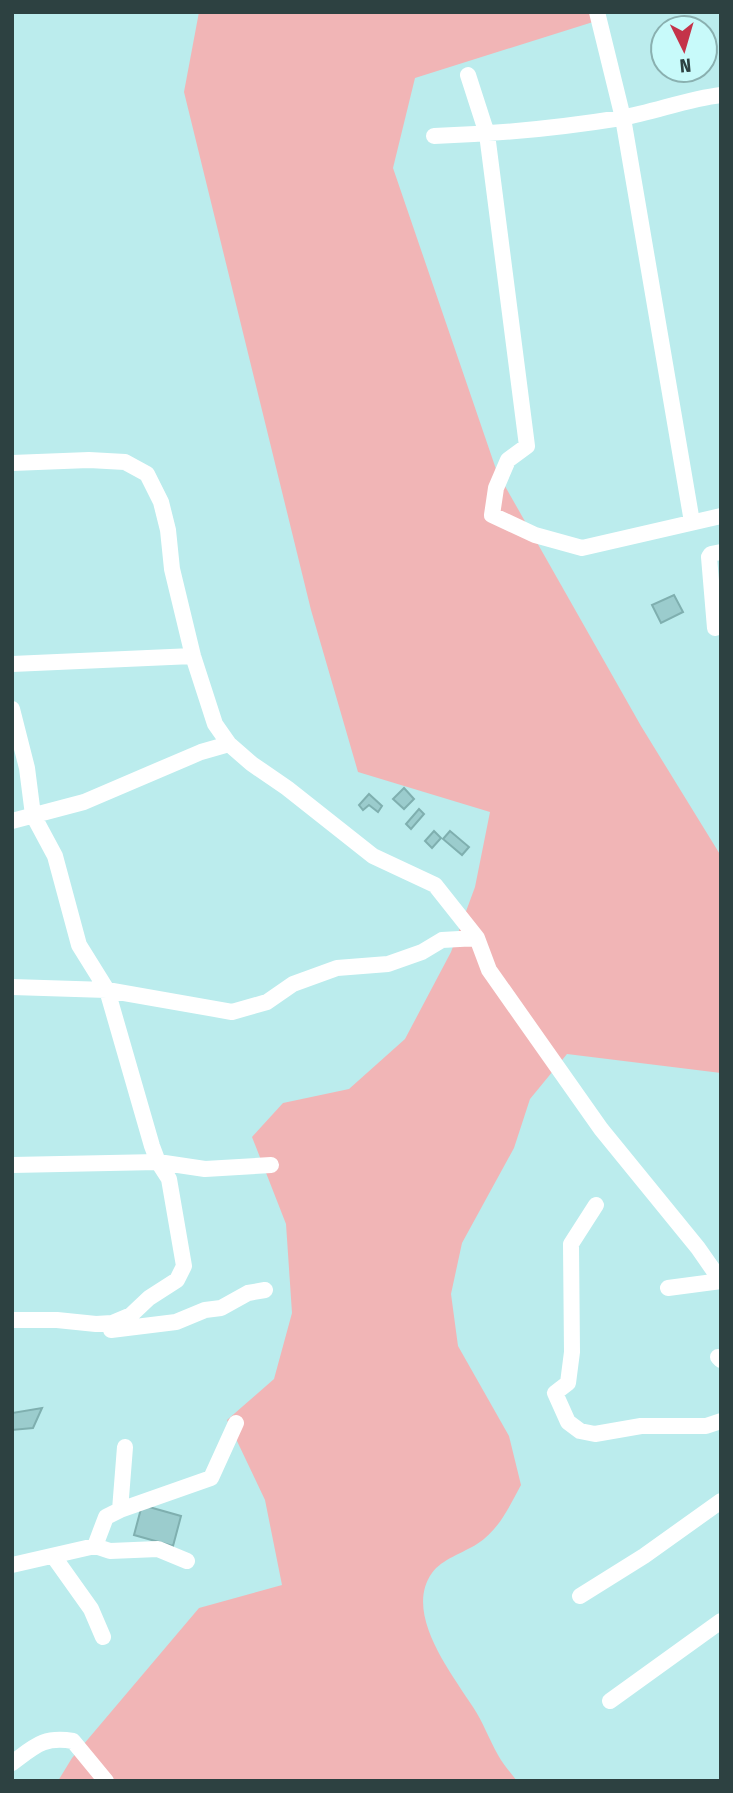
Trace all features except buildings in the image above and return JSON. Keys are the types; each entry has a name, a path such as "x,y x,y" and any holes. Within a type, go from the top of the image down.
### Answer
{"street":[{"path":"597,12 623,118 692,522"},
{"path":"468,75 487,134 527,446 508,460 496,488 492,515 535,535 582,548 721,516"},
{"path":"434,136 487,134 623,118 721,95"},
{"path":"12,463 89,460 125,462 147,474 161,502 168,530 172,569 193,656 215,724 229,744 373,856 435,886 477,939 489,970 601,1129 698,1248 721,1281 668,1289"},
{"path":"715,628 709,557 721,552"},
{"path":"12,664 193,656"},
{"path":"12,709 27,768 33,815 55,856 79,946 107,990 158,1162 169,1179 184,1266 177,1280 149,1298 131,1315 113,1323 12,1320"},
{"path":"12,821 84,802 201,752 229,744"},
{"path":"12,988 107,990 232,1012 267,1002 293,984 337,968 387,964 422,952 442,940 477,939"},
{"path":"12,1165 158,1162 205,1170 271,1165"},
{"path":"596,1205 571,1244 572,1352 568,1384 555,1394 568,1422 580,1431 596,1434 641,1426 706,1426 721,1420"},
{"path":"96,1324 111,1330 176,1322 205,1310 220,1308 248,1293 265,1290"},
{"path":"95,1546 106,1517 211,1478 236,1423"},
{"path":"120,1510 125,1447"},
{"path":"580,1596 644,1556 721,1501"},
{"path":"12,1565 95,1546 110,1550 158,1549 187,1561"},
{"path":"54,1557 91,1609 103,1637"},
{"path":"610,1701 721,1620"},
{"path":"12,1763 41,1741 57,1738 74,1741 106,1781"}],"shaded area":[{"path":"199,12 596,12 593,22 415,78 393,168 497,472 641,726 721,856 721,1073 567,1054 530,1099 514,1148 462,1243 451,1294 458,1346 509,1436 521,1485 503,1518 485,1538 441,1564 432,1573 425,1589 423,1606 427,1624 443,1661 477,1713 500,1758 517,1781 58,1781 72,1758 199,1608 282,1585 265,1500 227,1420 274,1379 292,1313 286,1224 252,1137 283,1103 349,1089 405,1039 451,952 475,887 490,812 358,772 311,610 184,92"}]}
